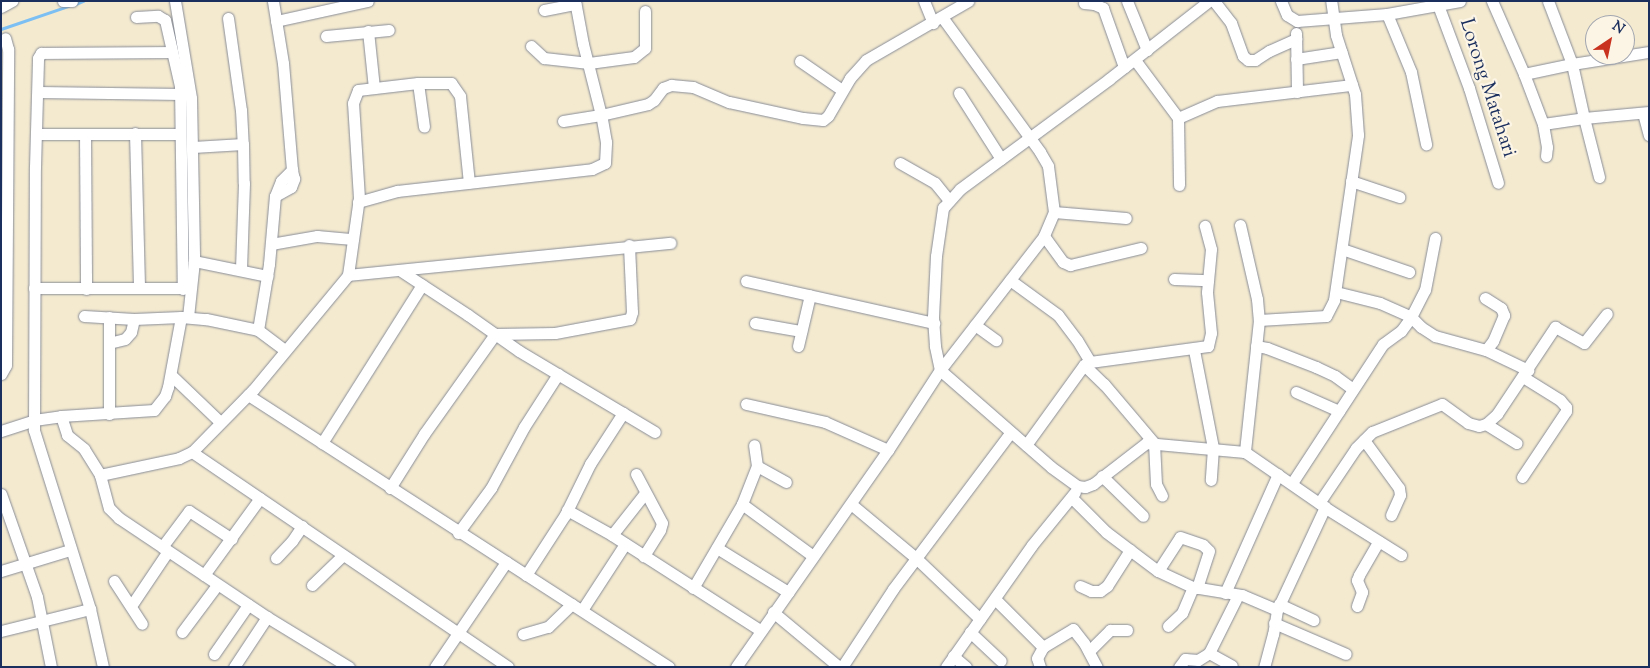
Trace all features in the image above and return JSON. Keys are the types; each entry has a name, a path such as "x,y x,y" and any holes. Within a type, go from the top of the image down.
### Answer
{"street":[{"path":"1,7 12,1"},
{"path":"63,1 72,1"},
{"path":"175,1 191,98 194,261 187,287"},
{"path":"258,330 267,276 275,196 282,181 292,170 283,63 273,1"},
{"path":"276,21 368,1"},
{"path":"736,667 760,630 851,504 940,370 1044,236 1054,212 1048,166 1029,138 924,1"},
{"path":"563,121 602,116 648,104 654,100 663,88 671,85 693,87 729,102 803,118 823,120 828,116 842,90 866,60 968,1"},
{"path":"1127,1 1148,50"},
{"path":"1209,1 1135,60 1001,159 950,200 940,218 936,256 934,323 935,346 940,370 1026,445 1077,486 1085,487 1146,443 1245,452 1322,505 1401,554"},
{"path":"1214,1 1231,23 1243,56 1248,60 1255,60 1296,38"},
{"path":"1281,1 1287,15 1296,21 1332,19 1454,2"},
{"path":"1258,320 1326,316 1331,309 1336,292 1358,135 1355,94 1332,19 1331,1"},
{"path":"1492,1 1524,74 1543,124 1547,147 1546,156"},
{"path":"1548,1 1572,64 1600,177"},
{"path":"358,202 397,191 600,167 607,158 602,116 583,44 575,3 544,10"},
{"path":"1084,3 1094,4 1103,8 1124,68"},
{"name":"Lorong Matahari","path":"1438,5 1469,88 1498,183"},
{"path":"1394,9 1426,144"},
{"path":"531,46 544,58 589,63 634,57 641,53 646,45 645,12"},
{"path":"1,431 34,420 61,416 154,410 165,396 184,317 187,287 179,134 181,94 165,20 158,16 136,17"},
{"path":"228,18 241,110 243,144 244,183 241,270"},
{"path":"1296,21 1297,92"},
{"path":"326,36 389,30"},
{"path":"368,31 374,88"},
{"path":"1,374 6,365 4,156 8,49 3,39 16,32"},
{"path":"103,667 90,609 35,439 34,288 38,58 42,53 171,52"},
{"path":"1296,59 1341,52"},
{"path":"1524,74 1572,64 1649,52"},
{"path":"1135,60 1178,118 1179,185"},
{"path":"800,61 842,90"},
{"path":"100,474 179,458 192,452 248,395 348,275 358,202 353,98 358,90 447,81 456,87 460,96 469,183"},
{"path":"418,83 424,127"},
{"path":"1178,118 1217,101 1352,85"},
{"path":"38,92 181,94"},
{"path":"960,93 1001,159"},
{"path":"1543,124 1584,118 1646,113 1649,135"},
{"path":"135,133 139,288"},
{"path":"36,134 179,134"},
{"path":"85,134 86,288"},
{"path":"193,147 243,144"},
{"path":"900,163 935,183 950,200"},
{"path":"1351,181 1399,197"},
{"path":"1054,212 1126,218"},
{"path":"1240,225 1257,299 1258,320 1245,452"},
{"path":"1026,445 1087,363 1207,347 1211,333 1206,292 1211,249 1205,226"},
{"path":"271,244 317,236 352,239"},
{"path":"1044,236 1063,262 1070,265 1141,248"},
{"path":"1292,483 1383,344 1400,331 1411,317 1425,290 1435,238"},
{"path":"348,275 401,271 629,245 670,243"},
{"path":"495,334 555,334 630,319 632,312 629,245"},
{"path":"1342,249 1409,272"},
{"path":"194,261 267,276"},
{"path":"401,271 519,351 655,432"},
{"path":"1174,279 1208,280"},
{"path":"1010,280 1058,315 1077,340 1087,363 1154,443 1156,484 1162,496"},
{"path":"746,281 934,323"},
{"path":"322,443 422,285"},
{"path":"34,288 187,287"},
{"path":"1336,292 1380,303 1411,317 1421,327 1435,336 1486,350 1525,374 1560,400 1566,406 1566,411 1522,477"},
{"path":"798,346 810,296"},
{"path":"1485,298 1502,308 1504,315 1493,341 1486,350"},
{"path":"1264,667 1278,607 1322,505 1356,448 1372,432 1442,404 1468,423 1479,426 1486,424 1497,414 1555,328 1584,343 1606,314"},
{"path":"84,316 134,319 184,317 206,319 258,330 285,350"},
{"path":"108,317 110,343 109,414"},
{"path":"110,343 125,339 131,332 134,319"},
{"path":"755,323 801,331"},
{"path":"975,325 996,340"},
{"path":"390,488 424,434 495,334"},
{"path":"1256,346 1267,348 1316,367 1336,376 1353,389"},
{"path":"1194,350 1213,448 1211,480"},
{"path":"171,374 220,422"},
{"path":"458,533 491,488 524,427 558,374"},
{"path":"1296,392 1339,410"},
{"path":"248,395 458,533 669,667"},
{"path":"746,404 825,422 888,450"},
{"path":"526,575 567,510 590,464 623,412"},
{"path":"61,416 67,435 84,449 100,474 109,508 119,518 266,617 349,667"},
{"path":"1486,424 1516,443"},
{"path":"773,612 841,667 894,589 1011,432"},
{"path":"1364,440 1399,488 1400,494 1391,515"},
{"path":"693,588 742,504 757,466 754,445"},
{"path":"192,452 508,667"},
{"path":"757,466 786,482"},
{"path":"636,474 662,523 660,530 644,556"},
{"path":"1226,593 1278,474"},
{"path":"1102,476 1143,516"},
{"path":"946,667 1032,545 1072,498 1077,486"},
{"path":"612,535 645,493"},
{"path":"1,494 27,565 43,621 51,667"},
{"path":"204,575 260,498"},
{"path":"1072,498 1106,532 1158,571 1195,588 1238,595 1314,620"},
{"path":"742,504 813,556"},
{"path":"851,504 917,560 980,618"},
{"path":"567,510 612,535 760,630"},
{"path":"130,606 189,511 232,539"},
{"path":"276,558 292,541 302,526"},
{"path":"1158,571 1180,537 1203,545 1209,551 1195,588 1182,613 1168,626"},
{"path":"1356,606 1362,592 1358,580 1359,575 1379,541"},
{"path":"523,634 548,627 577,607 625,544"},
{"path":"717,548 788,592"},
{"path":"1,571 27,565 70,550"},
{"path":"1080,586 1092,591 1100,591 1107,586 1130,550"},
{"path":"312,586 343,555"},
{"path":"435,667 506,562"},
{"path":"114,581 142,624"},
{"path":"182,632 217,584"},
{"path":"1179,667 1185,659 1198,660 1209,653 1238,595"},
{"path":"995,599 1042,647"},
{"path":"214,654 248,605"},
{"path":"1,631 90,609"},
{"path":"234,667 266,617"},
{"path":"1274,623 1346,654"},
{"path":"1040,667 1037,658 1042,647 1072,629 1089,651 1097,667"},
{"path":"1089,651 1110,630 1128,630"},
{"path":"970,632 1001,661"},
{"path":"1209,653 1232,666"},
{"path":"953,656 966,667"}],"waterway":[{"path":"76,4 83,1"},
{"path":"1,29 68,6"}]}
